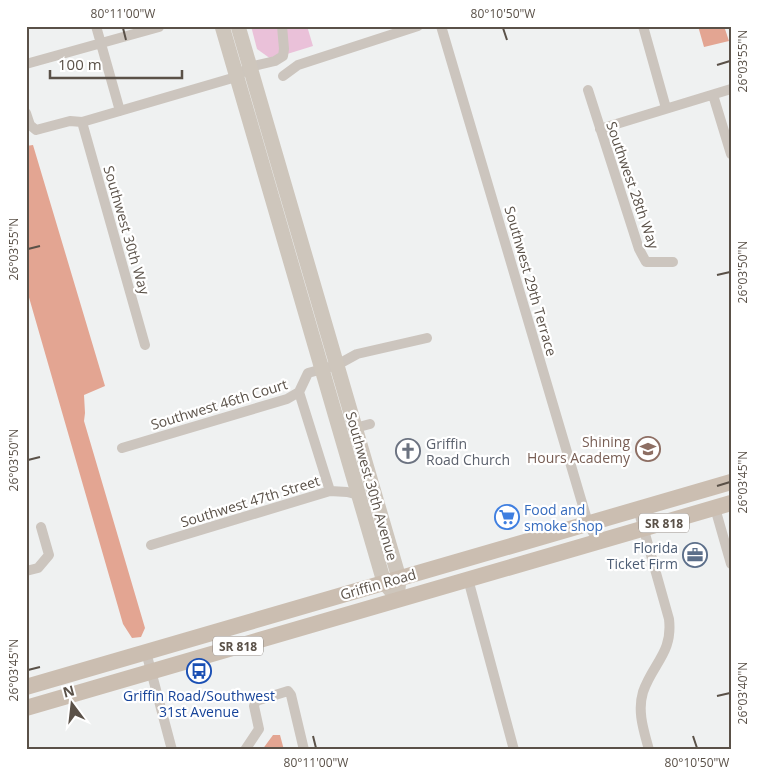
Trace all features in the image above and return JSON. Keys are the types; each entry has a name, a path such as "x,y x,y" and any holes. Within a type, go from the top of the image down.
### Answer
{"main road":[{"name":"Southwest 30th Avenue","path":"222,26 236,77 330,367 363,426 392,580"},
{"name":"Southwest 30th Avenue","path":"238,26 330,367 359,495 398,599"},
{"name":"Griffin Road","path":"26,687 731,482"},
{"name":"Griffin Road","path":"26,708 731,503"}],"street":[{"path":"96,26 120,111"},
{"path":"26,113 30,125 36,130 70,121 82,122 236,77 249,67 275,61 283,56 282,26"},
{"path":"283,76 298,64 418,26"},
{"name":"Southwest 29th Terrace","path":"441,26 588,523 598,542"},
{"path":"643,26 666,108"},
{"path":"26,64 159,27"},
{"path":"600,129 731,89"},
{"name":"Southwest 28th Way","path":"588,90 639,249 646,262 673,262"},
{"path":"713,95 731,154"},
{"name":"Southwest 30th Way","path":"82,122 145,345"},
{"name":"Southwest 46th Court","path":"122,448 287,399 300,392 308,373 330,367 357,354 427,338"},
{"path":"300,392 330,492"},
{"name":"Southwest 47th Street","path":"150,545 330,492 347,492 359,495"},
{"path":"638,508 669,619 670,629 668,645 644,691 641,703 641,719 649,750"},
{"path":"715,508 731,564"},
{"path":"26,571 38,568 49,555 41,526"},
{"path":"468,579 514,750"},
{"path":"146,652 172,750"},
{"path":"245,750 259,728 254,706 256,701 288,691 291,695 304,750"}],"shaded area":[{"path":"251,26 307,26 313,46 271,59 257,49"},
{"path":"698,26 724,26 729,41 704,47"},
{"path":"33,145 105,386 84,395 84,421 145,628 141,637 132,638 123,624 26,287 26,146"},
{"path":"273,735 280,735 284,750 262,750"}],"place":[{"name":"Shining Hours Academy","path":"648,449"},
{"name":"Griffin Road Church","path":"408,451"},
{"name":"Food and smoke shop","path":"507,517"},
{"name":"Florida Ticket Firm","path":"695,555"},
{"name":"Griffin Road/Southwest 31st Avenue","path":"199,671"}]}
